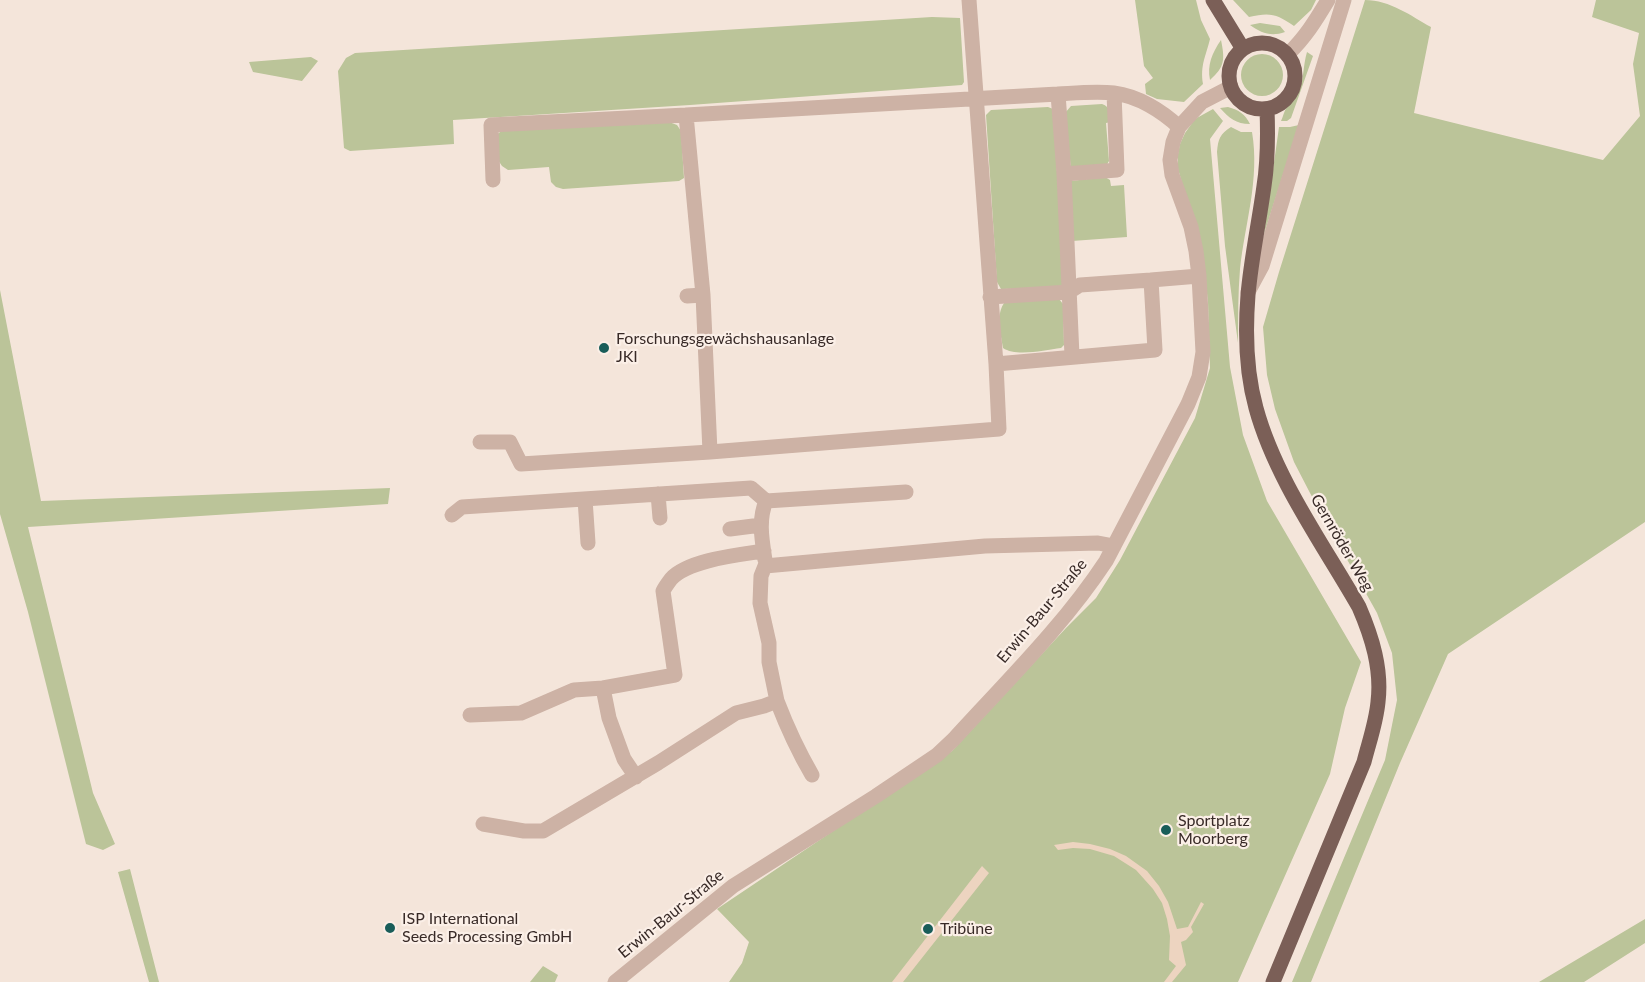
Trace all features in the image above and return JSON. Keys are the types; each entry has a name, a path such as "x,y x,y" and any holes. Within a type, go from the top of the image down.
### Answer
{"main road":[{"path":"1213,0 1243,49"},
{"path":"1257,43 1269,43 1276,45 1287,54 1295,69 1296,78 1286,100 1267,109 1255,108 1237,98 1231,87 1229,76 1235,57 1243,49 1257,43"},
{"name":"Gernröder Weg","path":"1267,109 1268,149 1265,184 1248,292 1247,332 1251,384 1262,427 1282,474 1359,607 1376,655 1379,678 1378,701 1364,762 1273,982"}],"street":[{"path":"480,442 510,442 521,464 710,452 999,429 969,0"},
{"path":"1287,54 1313,26 1328,0"},
{"path":"1248,292 1262,266 1344,0"},
{"name":"Erwin-Baur-Straße","path":"615,982 733,886 937,755 1059,624 1091,584 1114,546 1188,404 1199,377 1203,352 1197,251 1172,175 1170,160 1173,142 1179,127 1202,102 1231,87"},
{"path":"493,180 491,125 1058,94 1114,93 1132,98 1164,114 1179,127"},
{"path":"1064,174 1117,170 1114,93"},
{"path":"1058,94 1072,356"},
{"path":"686,115 695,295 710,452"},
{"path":"990,297 1069,292 1080,285 1199,276"},
{"path":"996,364 1155,350 1151,280"},
{"path":"452,515 462,507 752,488 766,501 906,492"},
{"path":"658,494 660,518"},
{"path":"585,499 588,543"},
{"path":"766,501 762,510 761,525 765,558 761,576 760,603 769,643 769,662 777,701 787,728 812,775"},
{"path":"730,529 761,525"},
{"path":"470,715 521,713 574,690 603,688 675,675 663,591 671,578 687,568 710,560 985,546 1098,543 1114,546"},
{"path":"603,688 609,718 624,759 636,777"},
{"path":"483,824 524,831 543,831 636,777 736,713 777,701"}],"green space":[{"path":"1135,0 1196,0 1201,20 1210,39 1203,66 1203,84 1184,102 1157,99 1146,94 1145,84 1153,78 1144,66"},
{"path":"1233,0 1316,0 1311,10 1294,26 1273,15 1249,17"},
{"path":"1365,0 1392,6 1431,27 1414,113 1603,160 1640,116 1633,64 1639,33 1592,17 1596,0 1645,0 1645,522 1448,654 1400,763 1311,982 1292,982 1385,760 1397,700 1392,653 1377,613 1294,462 1275,409 1267,375 1263,327"},
{"path":"932,17 960,18 964,82 962,85 453,120 454,144 350,151 344,148 338,71 346,58 355,53"},
{"path":"1260,23 1280,26 1285,32 1266,33 1250,25"},
{"path":"1221,40 1223,62 1219,71 1210,80 1211,59"},
{"path":"1307,52 1313,56 1291,118 1281,121 1286,109 1299,91"},
{"path":"1262,54 1277,60 1283,75 1277,90 1262,96 1247,90 1241,75 1247,60"},
{"path":"311,57 318,61 302,81 253,72 249,62"},
{"path":"1102,104 1109,109 1111,122 1106,123 1109,161 1106,166 1071,169 1065,113 1071,106"},
{"path":"1048,107 1053,109 1064,281 1060,288 1001,289 997,282 986,115 991,110"},
{"path":"1228,107 1241,113 1250,124 1233,120 1220,108"},
{"path":"1213,109 1223,121 1210,139 1230,367 1243,435 1267,501 1361,662 1345,708 1330,774 1238,982 729,982 742,963 749,942 717,909 952,751 1096,598 1120,560 1195,418 1210,368 1208,302 1202,251 1178,169 1178,154 1185,133 1195,119"},
{"path":"669,122 677,125 681,131 684,178 679,181 563,189 551,182 549,167 508,170 498,160 497,135 501,131"},
{"path":"1299,125 1264,234 1279,127"},
{"path":"1231,127 1241,132 1252,132 1254,149 1253,184 1240,269 1238,343 1225,246 1217,152 1220,137"},
{"path":"1105,177 1110,180 1111,186 1124,185 1127,237 1072,241 1071,181"},
{"path":"0,290 41,501 390,488 388,504 28,527 93,793 115,844 103,850 86,844 28,612 0,514"},
{"path":"1059,299 1063,304 1064,345 1061,348 1015,352 1003,348 999,318 1005,302"},
{"path":"130,869 159,982 149,982 118,872"},
{"path":"1645,919 1645,943 1584,982 1539,982"},
{"path":"543,966 558,975 555,982 530,982"}],"shaded area":[{"path":"1073,842 1110,849 1126,856 1147,871 1168,902 1177,929 1188,927 1201,902 1204,904 1191,927 1193,932 1181,942 1186,965 1172,982 1164,982 1176,966 1169,960 1170,936 1167,919 1162,903 1153,889 1136,870 1114,856 1090,849 1058,850 1054,845"},
{"path":"982,866 989,873 903,982 892,982"}],"place":[{"name":"Forschungsgewächshausanlage JKI","path":"604,348"},
{"name":"Sportplatz Moorberg","path":"1166,830"},
{"name":"ISP International Seeds Processing GmbH","path":"390,928"},
{"name":"Tribüne","path":"928,929"}]}
